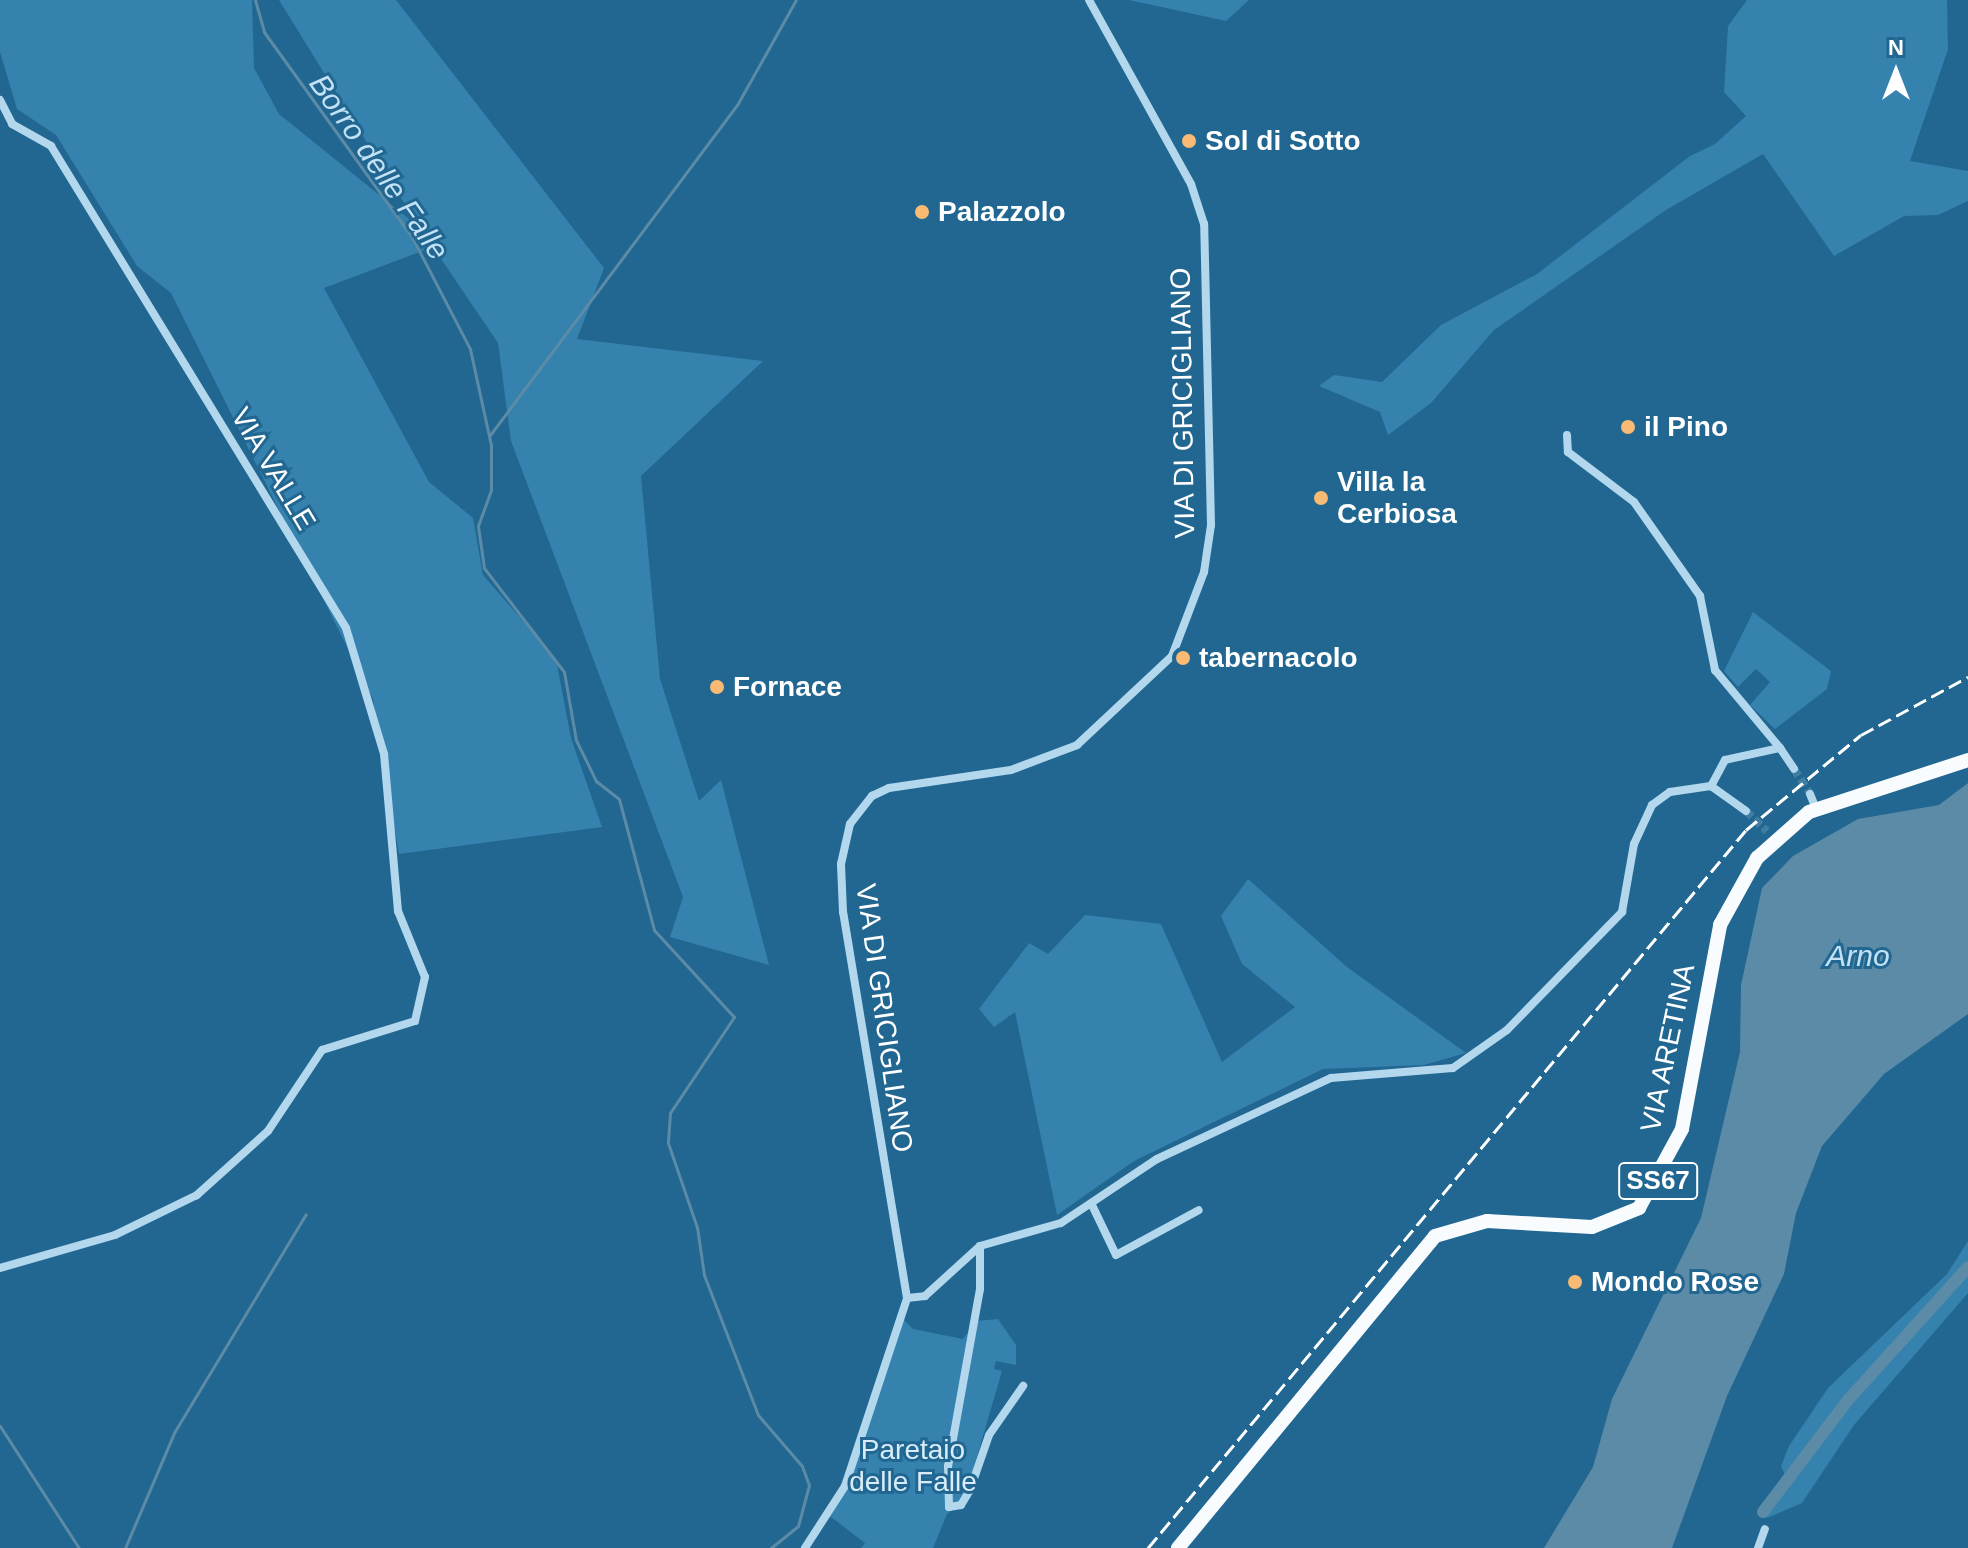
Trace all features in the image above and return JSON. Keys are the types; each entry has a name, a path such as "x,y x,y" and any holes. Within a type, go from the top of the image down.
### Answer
{"main road":[{"name":"VIA ARETINA","path":"1178,1548 1435,1236 1487,1221 1592,1227 1624,1218 1649,1197 1682,1129 1720,925 1737,886 1771,835 1816,809 1968,760"}],"street":[{"name":"VIA DI GRICIGLIANO","path":"805,1548 845,1486 907,1298 843,912 841,864 850,824 872,796 889,788 1011,770 1077,745 1172,656 1207,556 1204,224 1191,184 1089,0"},
{"name":"VIA VALLE","path":"0,100 12,124 51,146 346,628 384,754 398,911 425,977 415,1021 338,1039 322,1050 268,1131 197,1195 115,1235 0,1268"},
{"path":"1567,435 1568,452 1634,502 1700,596 1715,670 1794,769"},
{"path":"1711,786 1725,760 1780,748"},
{"path":"907,1298 925,1296 980,1246 1061,1223 1157,1159 1331,1078 1440,1071 1473,1056 1622,912 1634,844 1652,805 1670,792 1711,786 1746,811"},
{"path":"1810,794 1816,809"},
{"path":"1092,1205 1116,1255 1199,1210"},
{"path":"980,1246 980,1289 948,1466 949,1507 970,1490 989,1435 1023,1386"},
{"path":"1758,1548 1765,1529"}],"green space":[{"path":"0,0 252,0 254,68 279,114 419,227 279,0 396,0 604,268 577,339 763,361 641,476 660,679 699,801 721,780 769,965 670,937 683,897 511,441 498,343 433,247 324,288 429,482 473,518 483,575 556,659 571,738 602,827 399,854 373,699 171,293 137,266 56,135 17,109 0,52"},
{"path":"1129,0 1249,0 1226,21"},
{"path":"1747,0 1947,0 1948,49 1910,161 1968,171 1968,201 1938,215 1904,216 1834,256 1763,154 1666,210 1494,330 1431,403 1388,435 1380,412 1319,386 1334,375 1382,382 1441,325 1537,274 1690,156 1715,144 1746,116 1724,92 1728,26"},
{"path":"1753,612 1831,671 1827,689 1775,729 1750,705 1770,682 1756,669 1738,687 1724,671"},
{"path":"1248,879 1347,967 1466,1053 1424,1065 1323,1069 1134,1161 1057,1215 1015,1012 994,1027 979,1009 1029,943 1048,954 1085,915 1161,924 1222,1062 1295,1007 1242,964 1221,916"},
{"path":"1968,1241 1968,1293 1854,1425 1802,1503 1767,1518 1763,1512 1788,1482 1781,1466 1789,1446 1828,1388 1947,1274"},
{"name":"Paretaio delle Falle","path":"901,1317 913,1329 963,1339 976,1321 998,1319 1016,1345 1016,1365 996,1361 994,1369 1002,1371 964,1501 947,1514 933,1548 861,1548 865,1543 827,1514 845,1486"}],"water":[{"name":"Arno","path":"1968,783 1968,1014 1884,1074 1822,1146 1796,1213 1784,1274 1727,1396 1672,1548 1544,1548 1593,1467 1612,1399 1701,1218 1740,1052 1741,985 1762,888 1793,856 1858,819 1939,805"}],"waterway":[{"name":"Borro delle Falle","path":"255,0 264,32 412,237 470,349 491,445 491,490 478,526 484,568 564,672 576,740 596,781 619,799 654,930 734,1017 670,1113 668,1143 697,1227 704,1275 758,1415 802,1466 809,1485 798,1526 771,1548"},
{"path":"490,435 737,105 796,0"},
{"path":"125,1548 175,1431 306,1214"},
{"path":"1763,1512 1848,1400 1968,1267"},
{"path":"0,1426 79,1548"}],"tunnel":[{"path":"1794,769 1810,794"},
{"path":"1746,811 1767,831"}],"railway":[{"path":"1148,1548 1746,830 1861,735 1968,677"}],"place":[{"name":"Sol di Sotto","path":"1189,141"},
{"name":"Palazzolo","path":"922,212"},
{"name":"il Pino","path":"1628,427"},
{"name":"Villa la Cerbiosa","path":"1321,498"},
{"name":"tabernacolo","path":"1183,658"},
{"name":"Fornace","path":"717,687"},
{"name":"Mondo Rose","path":"1575,1282"}]}
